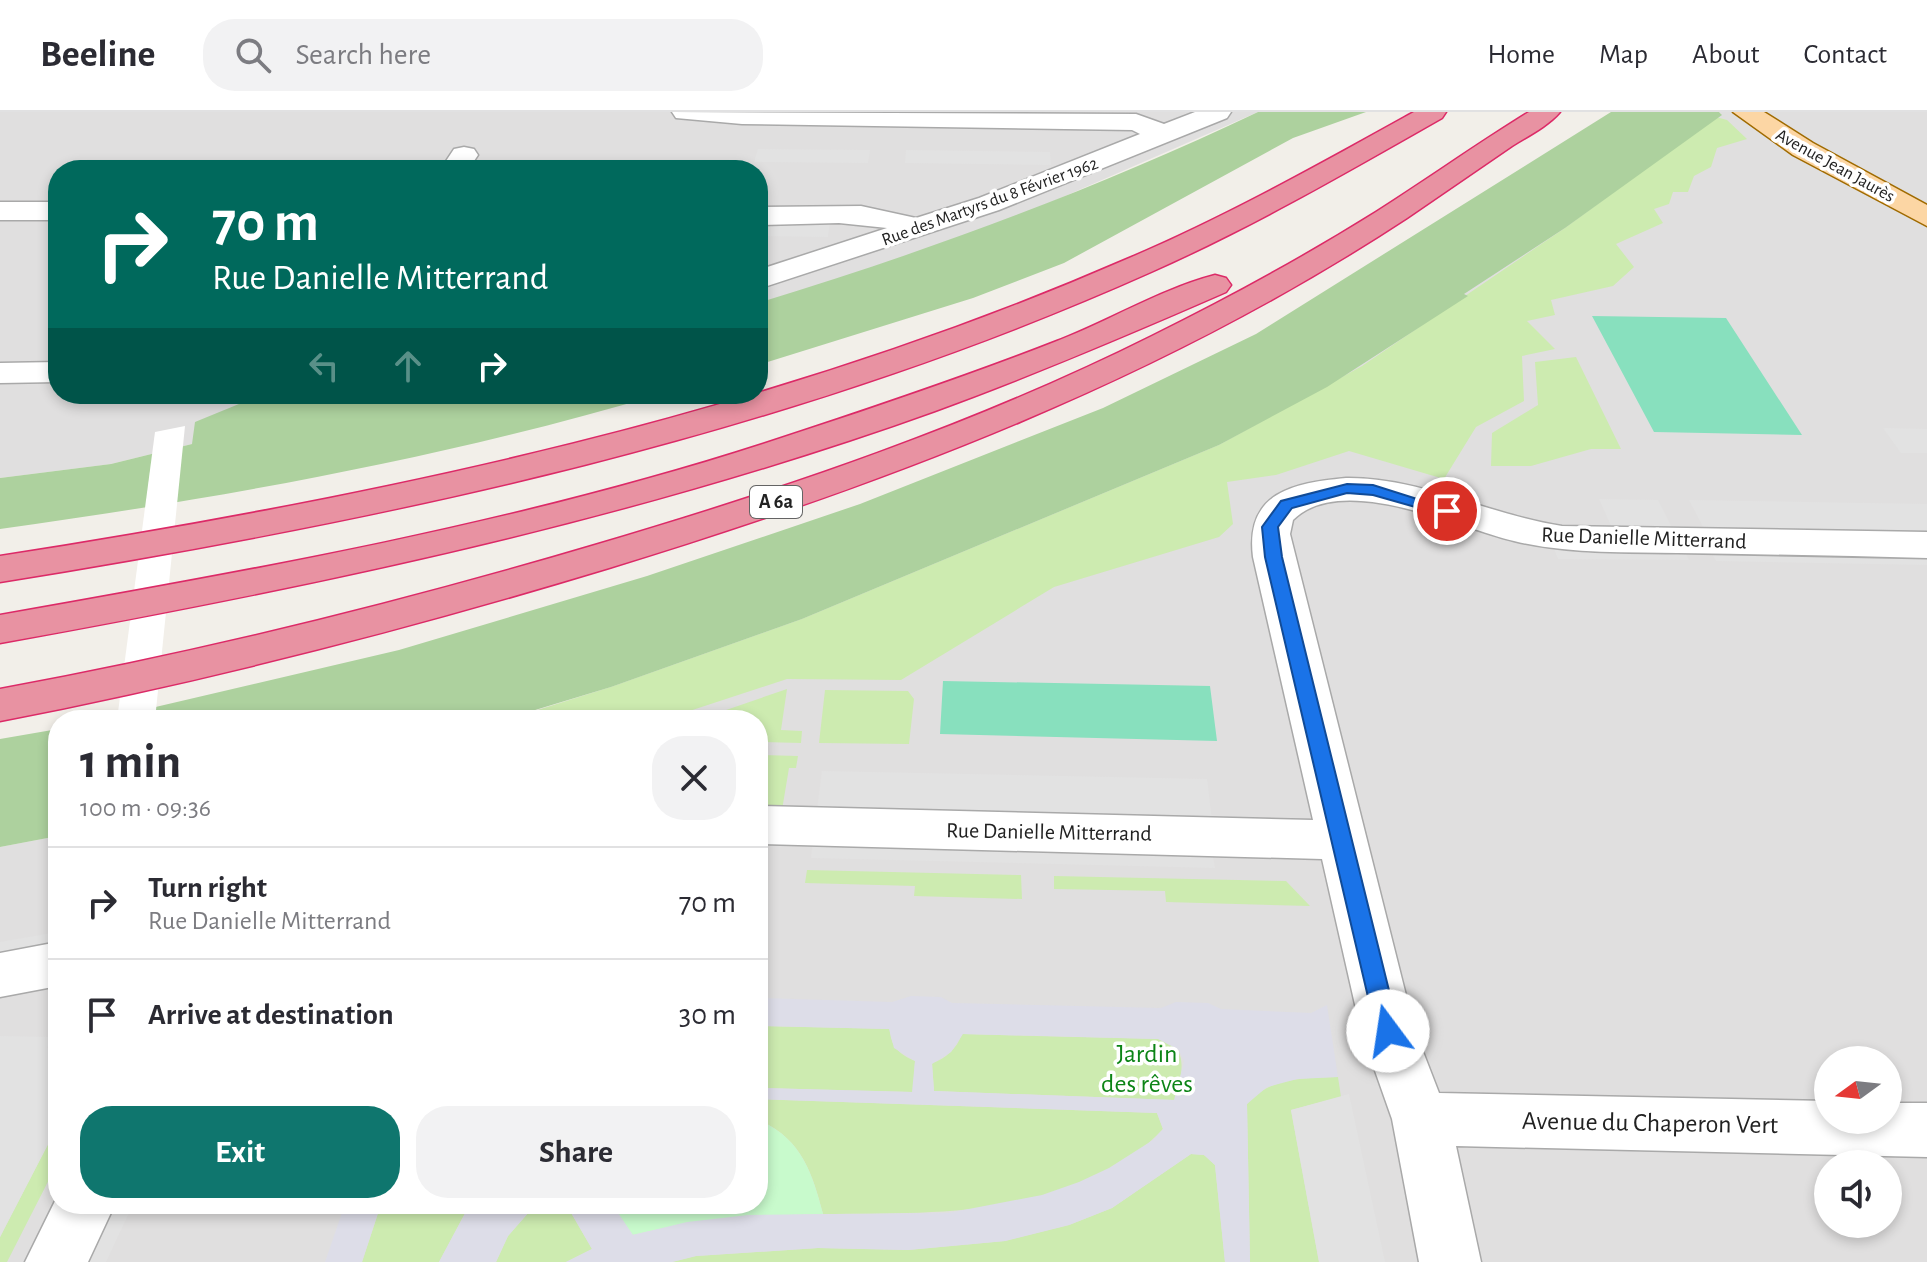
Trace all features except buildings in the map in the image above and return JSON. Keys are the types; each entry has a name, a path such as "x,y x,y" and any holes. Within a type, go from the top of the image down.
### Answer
{"highway":[{"path":"768,399 942,343 1137,266 1286,196 1433,112"},
{"name":"A 6a","path":"0,705 251,653 470,596 697,529 849,477 1022,409 1160,345 1367,230 1547,112"},
{"path":"0,629 235,587 412,550 545,518 811,441 932,401 1117,330 1235,275 1492,146"},
{"path":"0,569 275,522 451,484 655,433 750,404"}],"main road":[{"name":"Avenue Jean Jaurès","path":"1746,112 1803,149 1927,217"},
{"name":"Avenue Jean Jaurès","path":"1772,112 1825,148 1927,203"}],"street":[{"name":"Rue des Martyrs du 8 Février 1962","path":"768,277 916,231 1218,112"},
{"path":"691,113 1097,116 1136,122 1166,135"},
{"path":"0,211 48,211"},
{"path":"768,216 874,217 903,222 916,231"},
{"path":"0,373 48,372"},
{"name":"Rue Danielle Mitterrand","path":"1450,1262 1421,1119 1388,1031 1273,557 1270,527 1286,504 1319,493 1359,488 1389,493 1529,535 1927,545"},
{"name":"Rue Danielle Mitterrand","path":"768,825 1341,840"},
{"path":"0,975 48,966"},
{"name":"Avenue du Chaperon Vert","path":"1421,1119 1927,1130"},
{"path":"56,1262 80,1214"}],"shaded area":[{"path":"0,112 1258,112 1017,217 881,266 768,301 768,160 48,160 48,404 246,404 192,444 111,464 0,478"},
{"path":"1719,112 1927,112 1927,1262 0,1262 0,847 48,838 48,1214 768,1214 768,710 538,710 802,619 1219,445 1721,114"},
{"path":"758,149 870,150 868,163 755,160"},
{"path":"906,150 1050,152 1051,165 905,163"},
{"path":"768,222 830,222 828,237 768,236"},
{"path":"1883,428 1927,429 1927,453 1901,453"},
{"path":"1599,499 1658,500 1672,528 1612,528"},
{"path":"1689,500 1927,504 1927,533 1704,529"},
{"path":"1554,549 1684,550 1689,560 1558,559"},
{"path":"1710,551 1927,555 1927,565 1716,561"},
{"path":"822,771 1207,779 1212,820 817,811"},
{"path":"813,842 1212,852 1215,868 811,858"},
{"path":"48,934 48,950 0,959 0,942"},
{"path":"911,996 941,997 952,1003 1161,1008 1176,1002 1208,1003 1221,1009 1311,1013 1327,1005 1338,1077 1297,1079 1267,1087 1247,1104 1250,1262 1225,1262 1215,1165 1204,1155 1191,1154 1112,1208 1069,1225 1005,1241 908,1250 818,1248 696,1256 672,1262 566,1262 592,1249 572,1214 619,1214 633,1235 687,1222 748,1215 948,1213 1042,1195 1079,1182 1109,1168 1153,1140 1163,1129 1157,1113 768,1099 768,1088 912,1092 915,1061 894,1048 889,1029 768,1026 768,998 892,1002","holes":["963,1034 1158,1039 1179,1050 1184,1062 1174,1100 934,1091 932,1064 951,1052"]},
{"path":"0,1036 48,1037 48,1144 0,1237"},
{"path":"1349,1094 1385,1262 1319,1262 1291,1110"},
{"path":"103,1214 128,1214 106,1262 81,1262"},
{"path":"342,1214 378,1214 362,1262 325,1262"},
{"path":"465,1214 527,1214 508,1236 496,1262 439,1262"}],"green space":[{"path":"1258,112 1366,112 1293,138 1064,263 973,298 768,362 768,300 1011,217"},
{"path":"1611,112 1719,112 1722,115 1565,228 1464,294 1468,296 1327,387 1219,445 802,619 611,687 535,710 143,710 399,650 647,576 860,504 1103,408 1256,334"},
{"path":"1716,117 1727,120 1747,139 1717,148 1711,167 1694,176 1688,192 1673,192 1669,204 1654,209 1663,223 1616,244 1634,267 1613,286 1551,300 1555,315 1527,321 1555,349 1522,356 1524,401 1476,427 1444,479 1349,451 1276,475 1227,482 1233,524 1219,537 1054,587 901,680 787,679 692,710 538,710 802,619 1219,445 1362,366 1565,228"},
{"path":"1592,316 1726,318 1802,435 1654,432"},
{"path":"1576,357 1621,449 1591,449 1531,466 1491,466 1492,433 1538,405 1535,362"},
{"path":"239,404 626,404 498,438 333,474 167,504 0,529 0,478 111,464 192,444 195,422"},
{"path":"943,681 1210,686 1217,741 940,734"},
{"path":"787,689 781,730 802,731 801,743 768,742 768,710 726,710"},
{"path":"825,690 908,691 914,699 909,744 819,743"},
{"path":"48,731 48,838 0,847 0,739"},
{"path":"768,755 798,756 796,768 789,768 782,810 768,810"},
{"path":"807,870 1021,875 1022,899 914,896 915,886 805,883"},
{"path":"1054,876 1286,881 1310,906 1166,902 1165,891 1054,889"},
{"path":"768,1026 890,1029 897,1049 915,1061 913,1092 768,1088"},
{"name":"Jardin des rêves","path":"962,1034 1158,1039 1176,1048 1180,1055 1182,1063 1175,1100 934,1091 932,1063 950,1052"},
{"path":"1338,1077 1341,1097 1291,1110 1319,1262 1250,1262 1247,1104 1256,1095 1277,1084"},
{"path":"768,1099 1157,1113 1163,1129 1129,1158 1090,1180 1048,1195 1004,1205 958,1210 823,1214 802,1158 785,1136 768,1125"},
{"path":"768,1125 785,1136 802,1158 823,1214 727,1219 632,1235 618,1214 768,1214"},
{"path":"48,1144 48,1182 7,1262 0,1262 0,1237"},
{"path":"1191,1154 1204,1155 1215,1165 1225,1262 672,1262 696,1256 818,1248 908,1250 1005,1241 1069,1225 1112,1208"},
{"path":"378,1214 465,1214 439,1262 362,1262"},
{"path":"527,1214 572,1214 592,1249 566,1262 496,1262 508,1236"}],"pier":[{"path":"185,426 156,710 118,710 155,432"}],"route":[{"path":"1388,1031 1273,557 1270,527 1286,504 1319,493 1347,489 1389,493 1447,511"}]}
